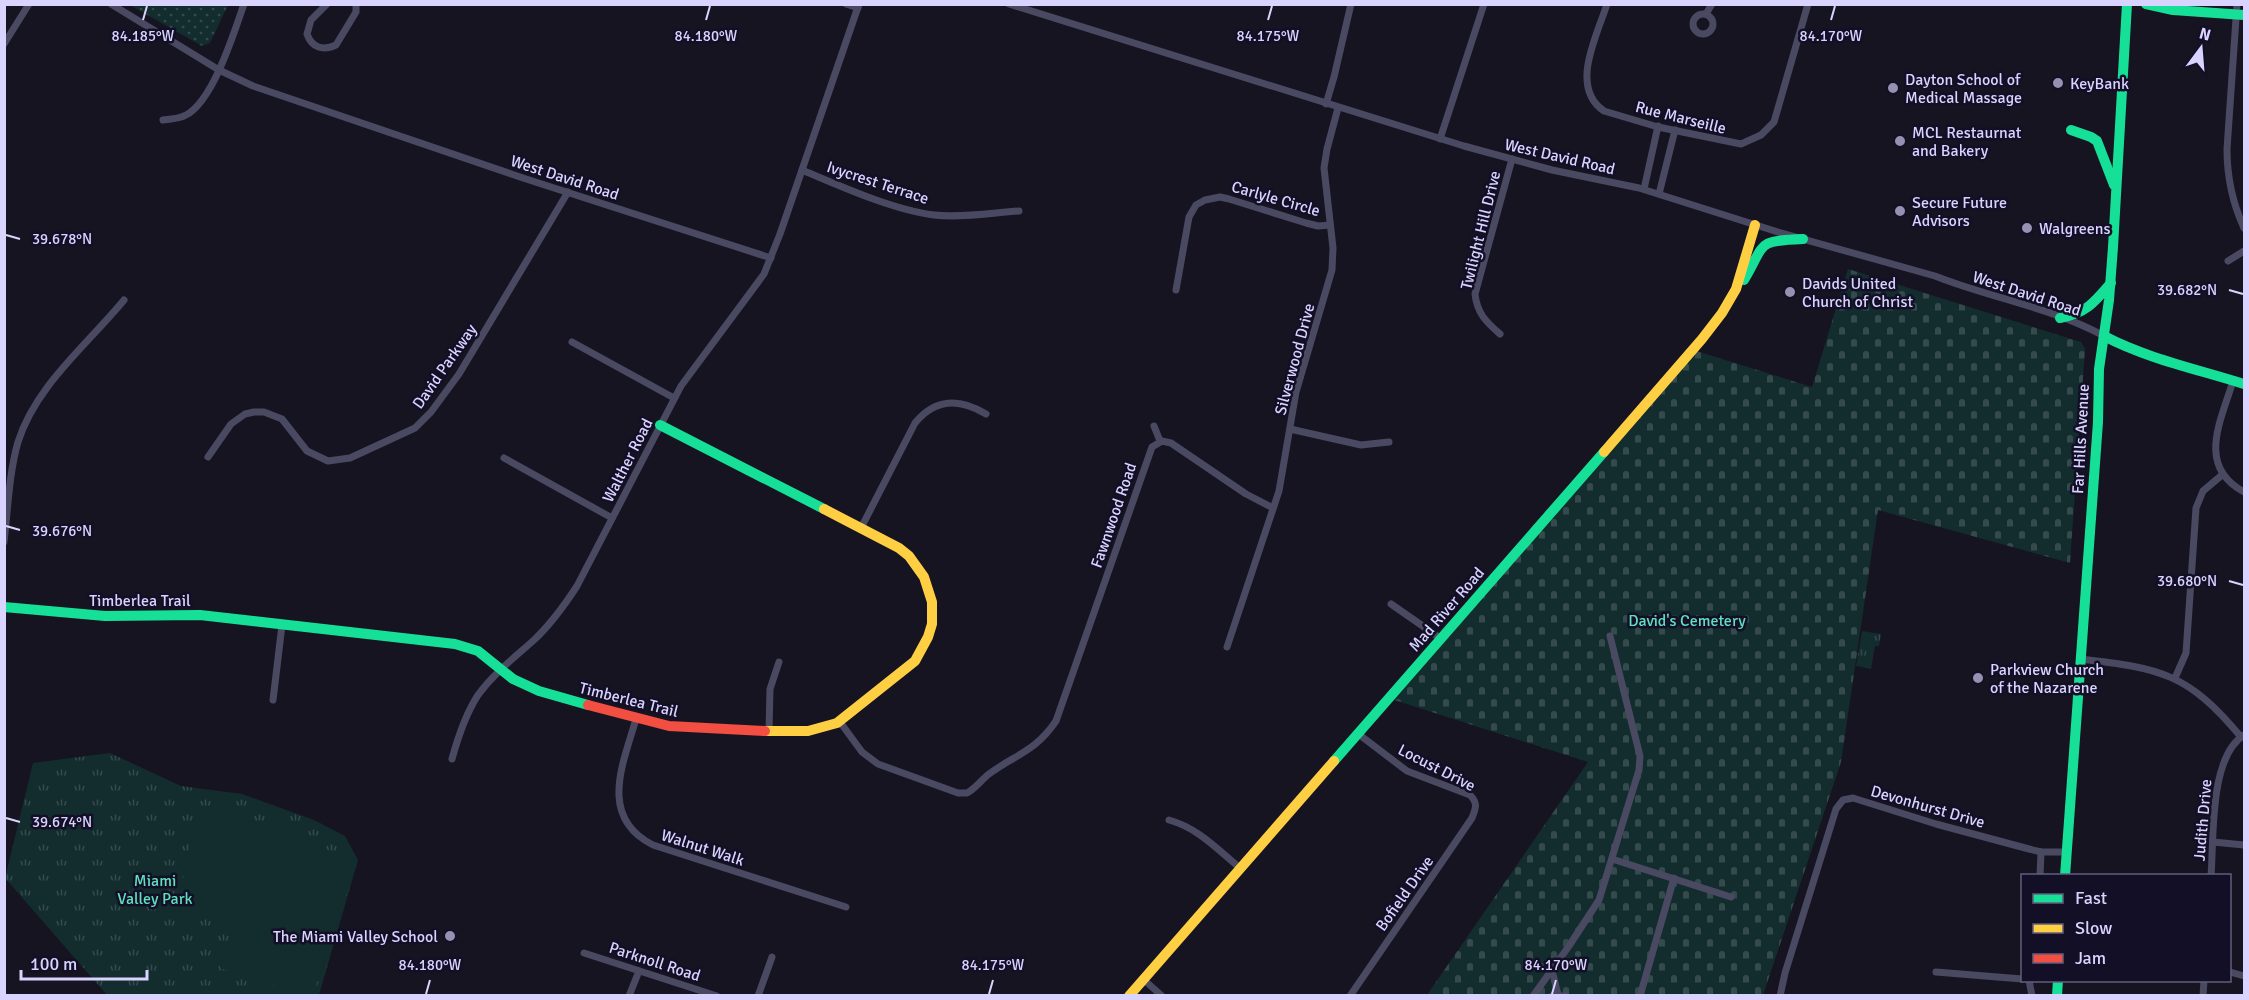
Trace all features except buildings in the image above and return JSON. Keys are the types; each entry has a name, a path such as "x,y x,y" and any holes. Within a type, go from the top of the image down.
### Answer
{"street":[{"path":"4,44 28,4"},
{"name":"West David Road","path":"111,4 219,70 253,86 771,258"},
{"path":"163,120 180,118 196,108 219,70 244,4"},
{"path":"327,4 311,20 307,34 314,45 323,49 336,45 356,12 356,4"},
{"path":"771,258 858,6 846,4"},
{"name":"West David Road","path":"1009,4 1440,139 1586,178 1644,189 1755,225 1935,276 1955,285 2009,299 2088,327 2103,336"},
{"path":"1326,104 1351,4"},
{"path":"1440,139 1484,4"},
{"name":"Rue Marseille","path":"1607,4 1588,64 1586,82 1588,93 1598,107 1604,111 1658,126 1741,144 1761,135 1769,128 1777,115 1808,4"},
{"path":"1706,14 1712,4"},
{"name":"Far Hills Avenue","path":"2065,874 2098,422 2096,405 2100,348 2107,321 2111,283 2127,4"},
{"path":"2146,4 2173,10 2239,12 2227,171 2235,205 2244,228"},
{"name":"Silverwood Drive","path":"1227,647 1274,508 1284,472 1300,376 1332,270 1333,248 1324,181 1324,159 1338,108"},
{"path":"1644,189 1658,126"},
{"path":"1659,195 1675,130"},
{"path":"2071,130 2076,134 2091,136 2097,141 2116,190"},
{"name":"Twilight Hill Drive","path":"1500,334 1485,322 1475,294 1512,159"},
{"name":"Ivycrest Terrace","path":"802,170 872,197 929,214 958,215 1018,211"},
{"name":"David Parkway","path":"208,457 231,424 245,414 254,412 264,412 282,419 307,452 328,461 350,458 415,428 431,412 459,374 568,192"},
{"name":"Carlyle Circle","path":"1176,290 1189,218 1197,205 1205,200 1220,197 1317,226 1330,225"},
{"name":"Mad River Road","path":"1129,996 1702,339 1722,313 1736,289 1755,225"},
{"path":"1736,289 1746,277 1759,250 1765,244 1776,240 1803,239"},
{"path":"2228,261 2244,250"},
{"name":"Walther Road","path":"452,759 466,717 481,692 501,669 533,640 564,605 577,586 674,398 692,369 758,285 771,258"},
{"path":"2060,318 2079,315 2111,283"},
{"path":"4,542 18,444 33,409 53,381 124,300"},
{"path":"2103,336 2171,364 2182,364 2244,384"},
{"path":"572,342 674,398"},
{"path":"2233,381 2216,441 2216,452 2222,475 2244,492"},
{"path":"861,528 921,415 939,404 955,402 975,407 986,414"},
{"name":"Timberlea Trail","path":"4,607 105,616 200,615 455,644 478,651 521,684 539,691 636,719 690,728 808,731 840,722 915,661 923,650 932,624 932,602 918,566 899,548 660,425"},
{"path":"1154,426 1160,441 1171,443 1246,494 1274,508"},
{"path":"1290,429 1361,445 1389,442"},
{"name":"Fawnwood Road","path":"840,722 862,752 888,770 963,794 973,790 989,774 1028,752 1053,726 1061,710 1149,451 1160,441"},
{"path":"504,458 612,518"},
{"path":"2175,678 2186,653 2196,508 2203,491 2222,475"},
{"path":"1390,604 1440,638"},
{"path":"273,700 282,625"},
{"path":"1533,996 1599,900 1639,770 1640,756 1610,636"},
{"path":"2080,659 2144,667 2175,678 2208,700 2243,736"},
{"path":"769,731 770,689 779,662"},
{"name":"Walnut Walk","path":"636,719 619,781 618,794 623,816 637,835 653,845 846,907"},
{"name":"Locust Drive","path":"1357,733 1407,771 1470,795 1476,803"},
{"name":"Judith Drive","path":"2211,874 2218,778 2226,757 2243,736"},
{"name":"Devonhurst Drive","path":"1780,996 1785,973 1836,809 1843,800 1853,798 1936,824 2041,852 2067,852"},
{"name":"Bofield Drive","path":"1350,996 1472,818 1476,803"},
{"path":"1169,820 1196,831 1240,868"},
{"path":"2213,842 2244,845"},
{"path":"2040,874 2041,852"},
{"path":"1612,859 1731,897"},
{"path":"1640,996 1674,878"},
{"name":"Parknoll Road","path":"584,953 717,996"},
{"path":"758,996 772,957"},
{"path":"1552,970 1558,995"},
{"path":"629,996 639,971"},
{"path":"1936,972 2021,979"},
{"path":"1143,980 1162,996"},
{"path":"1552,996 1566,996"}],"green space":[{"path":"130,5 228,5 210,43 202,46"},
{"name":"David's Cemetery","path":"1848,269 2081,342 2085,349 2070,563 1878,510 1841,762 1763,995 1427,995 1588,762 1388,698 1693,350 1812,387"},
{"path":"1862,631 1881,634 1879,646 1875,646 1871,669 1856,666"},
{"name":"Miami Valley Park","path":"110,753 181,786 242,794 314,820 345,836 358,860 319,995 107,995 5,878 33,763"},
{"path":"197,807 310,837 309,844 358,860 313,995 306,995 220,968 236,919 220,921 177,909"}],"traffic: fast":[{"path":"2065,874 2098,422 2099,369 2109,300 2113,247 2127,4"},
{"path":"2146,4 2173,10 2244,15"},
{"path":"2071,130 2097,141 2114,185"},
{"path":"1744,280 1764,246 1777,241 1803,239"},
{"path":"2060,318 2077,313 2089,306 2111,283"},
{"path":"2104,336 2155,357 2244,384"},
{"path":"660,425 824,509"},
{"path":"1334,761 1604,452"},
{"path":"4,607 105,616 200,615 455,644 478,651 513,679 539,691 588,705"},
{"path":"2057,996 2058,982"}],"traffic: slow":[{"path":"1604,452 1722,313 1736,289 1755,225"},
{"path":"765,731 808,731 837,723 915,661 932,624 932,602 924,577 909,556 899,548 824,509"},
{"path":"1129,996 1334,761"}],"traffic: jam":[{"path":"588,705 669,726 765,731"}],"place":[{"name":"KeyBank","path":"2058,83"},
{"name":"Dayton School of Medical Massage","path":"1893,88"},
{"name":"MCL Restaurnat and Bakery","path":"1900,141"},
{"name":"Secure Future Advisors","path":"1900,211"},
{"name":"Walgreens","path":"2027,228"},
{"name":"Davids United Church of Christ","path":"1790,292"},
{"name":"Parkview Church of the Nazarene","path":"1978,678"},
{"name":"The Miami Valley School","path":"450,936"}]}
